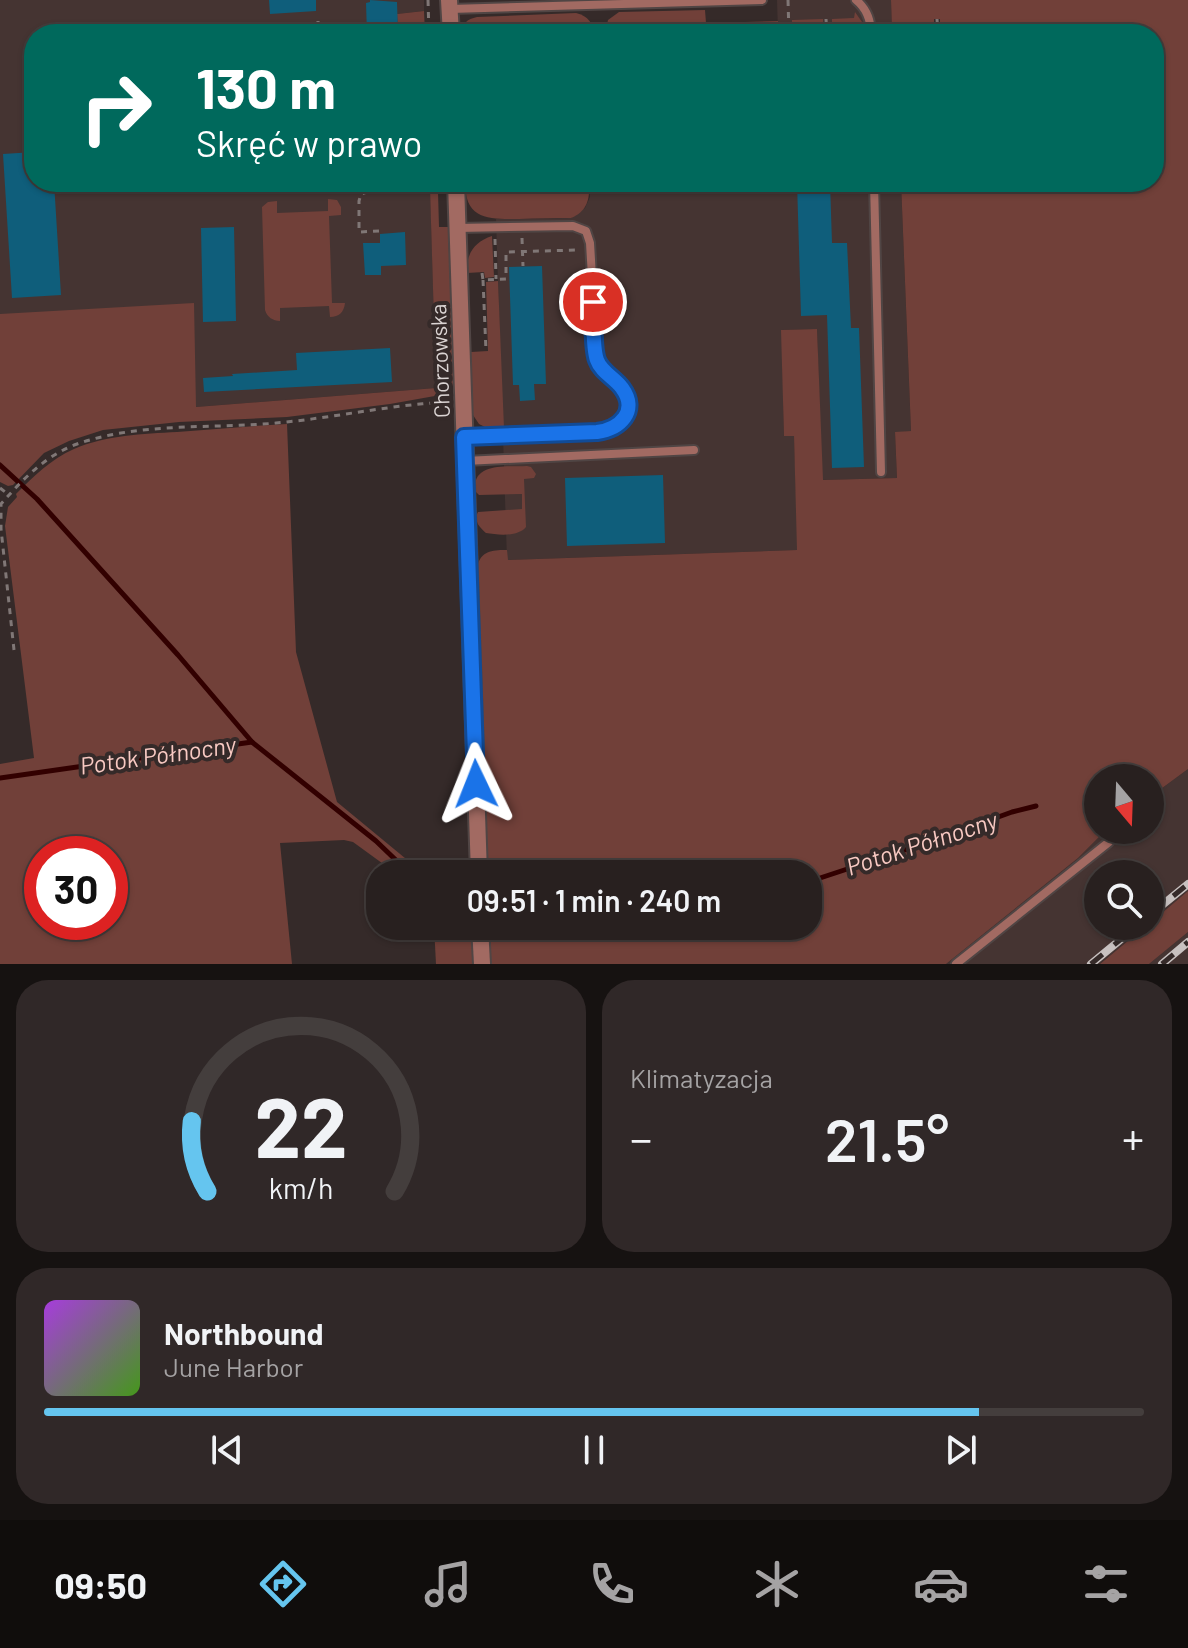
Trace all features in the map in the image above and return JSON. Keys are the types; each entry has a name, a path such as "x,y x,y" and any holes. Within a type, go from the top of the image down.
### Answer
{"street":[{"path":"450,4 451,24"},
{"name":"Chorzowska","path":"456,192 479,860"},
{"path":"481,940 482,964"}],"lane":[{"path":"450,4 762,0"},
{"path":"856,0 868,13 871,24"},
{"path":"874,192 881,472"},
{"path":"457,228 573,226 586,231 591,250 597,361 627,397 627,414 622,422 597,432 464,437"},
{"path":"465,461 694,450"},
{"path":"956,964 1106,844"}],"path":[{"path":"428,0 429,24"},
{"path":"788,0 789,24"},
{"path":"826,19 826,24"},
{"path":"937,19 937,24"},
{"path":"367,192 361,194 359,201 359,232 379,231"},
{"path":"494,227 496,279"},
{"path":"521,227 523,266"},
{"path":"483,280 506,279 506,252 591,250"},
{"path":"482,273 486,351"},
{"path":"14,650 1,504 47,459 77,444 115,434 276,423 463,400"},
{"path":"0,488 9,495"}],"shaded area":[{"path":"0,0 424,0 424,11 397,14 398,24 24,24 24,192 430,192 436,388 196,407 0,408"},
{"path":"777,0 891,0 892,24 778,24"},
{"path":"891,0 1188,0 1188,769 1164,787 1164,764 1084,764 1084,844 1092,844 946,964 491,964 490,940 822,940 822,860 488,860 478,564 483,556 502,550 507,550 508,560 797,550 794,436 784,436 781,330 817,329 823,480 897,478 895,432 911,431 901,192 1164,192 1164,24 940,24 940,19 934,19 934,24 892,24"},
{"path":"705,10 706,23 778,21 778,24 607,24 619,12"},
{"path":"424,11 425,24 398,24 397,14"},
{"path":"855,12 862,24 832,24 832,19 854,18"},
{"path":"576,13 591,24 464,24 477,17"},
{"path":"823,19 823,24 792,24 792,20"},
{"path":"430,192 438,192 439,227 448,227 454,383 446,394 287,417 179,422 103,430 44,453 13,485 0,482 0,314 194,303 196,407 436,388"},
{"path":"589,192 584,208 571,218 519,219 480,215 469,204 466,194"},
{"path":"590,192 901,192 911,431 895,433 897,478 822,480 817,329 782,330 784,436 794,436 798,550 507,560 496,219 571,218 585,208"},
{"path":"328,199 337,200 341,207 341,215 329,216 332,303 345,303 344,309 330,317 329,306 280,308 280,321 273,319 265,310 262,207 268,202 277,201 277,213 328,211"},
{"path":"492,236 494,277 485,278 484,272 467,273 472,250"},
{"path":"498,281 504,428 485,427 473,415 471,352 488,351 486,282"},
{"path":"287,424 296,652 337,802 407,860 378,860 353,842 344,840 280,843 292,964 0,964 0,764 34,758 5,526 8,507 17,497 16,494 43,468 66,453 86,444 138,435"},
{"path":"527,466 536,474 534,478 524,479 526,527 513,534 486,533 477,521 478,512 522,509 522,494 479,495 475,491 479,475 492,468"},
{"path":"1188,769 1188,891 1164,911 1164,860 1084,860 1084,940 1129,940 1100,964 946,964 1092,844 1164,844 1164,787"},
{"path":"1188,891 1188,932 1149,964 1100,964 1129,940 1164,940 1164,911"},
{"path":"1188,932 1188,964 1149,964"},
{"path":"435,940 473,940 474,964 436,964"}],"building":[{"path":"269,0 316,0 316,11 270,14"},
{"path":"397,2 398,24 367,24 366,3"},
{"path":"24,153 24,192 55,192 61,295 12,298 3,154"},
{"path":"797,192 830,192 832,243 847,243 851,328 859,328 864,467 832,468 827,315 801,316"},
{"path":"234,227 236,321 203,322 201,228"},
{"path":"405,232 406,265 381,266 381,275 365,275 363,243 380,243 380,234"},
{"path":"542,266 546,384 534,384 535,400 520,401 519,385 513,385 509,267"},
{"path":"390,348 392,382 204,392 203,378 297,370 296,353"},
{"path":"663,475 665,543 567,546 565,478"}],"waterway":[{"path":"0,465 37,499 252,742"},
{"name":"Potok Północny","path":"0,778 252,742 396,860"},
{"name":"Potok Północny","path":"822,877 1036,806"}],"railway":[{"path":"1164,904 1188,884"},
{"path":"1091,964 1120,940"},
{"path":"1162,964 1188,942"}],"route":[{"path":"476,784 464,437 597,432 622,422 627,414 627,397 597,361 593,302"}]}
